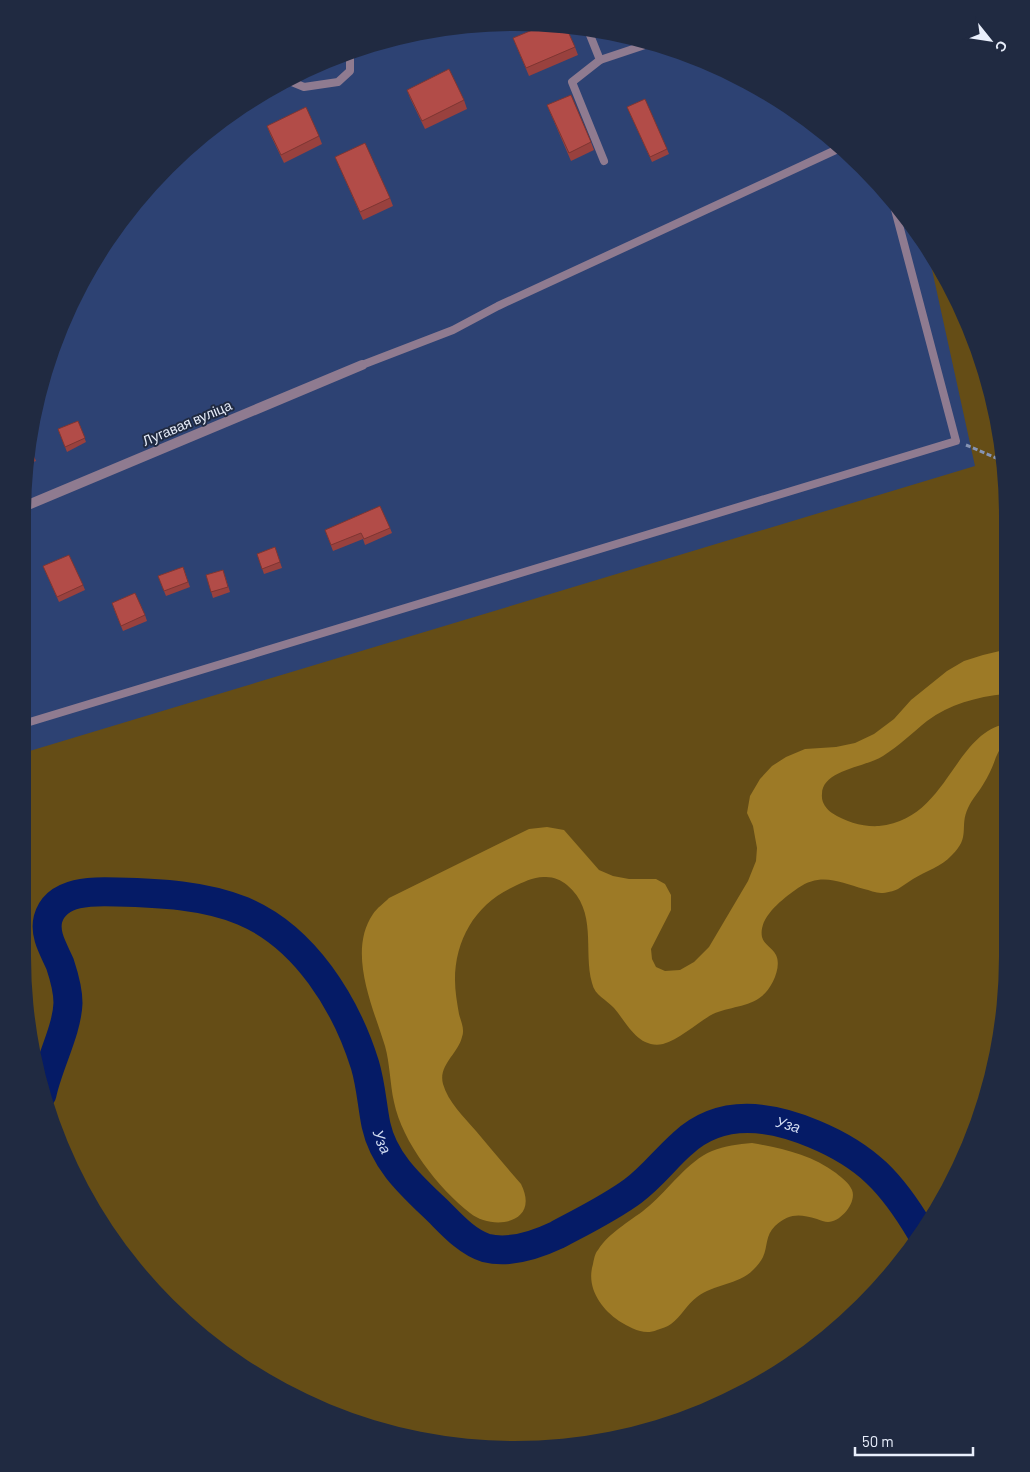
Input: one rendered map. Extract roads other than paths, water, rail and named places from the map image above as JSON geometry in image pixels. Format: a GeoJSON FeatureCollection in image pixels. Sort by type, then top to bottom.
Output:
{"type":"FeatureCollection","features":[{"type":"Feature","properties":{"kind":"street","name":"Лугавая вуліца"},"geometry":{"type":"LineString","coordinates":[[31,503],[362,365]]}},
{"type":"Feature","properties":{"kind":"lane"},"geometry":{"type":"LineString","coordinates":[[591,38],[600,60]]}},
{"type":"Feature","properties":{"kind":"lane"},"geometry":{"type":"LineString","coordinates":[[604,161],[572,82],[600,60],[636,47]]}},
{"type":"Feature","properties":{"kind":"lane"},"geometry":{"type":"LineString","coordinates":[[297,83],[304,86],[338,82],[350,71],[350,61]]}},
{"type":"Feature","properties":{"kind":"lane"},"geometry":{"type":"LineString","coordinates":[[362,365],[453,330],[498,306],[834,151]]}},
{"type":"Feature","properties":{"kind":"lane"},"geometry":{"type":"LineString","coordinates":[[31,721],[956,441],[898,219]]}},
{"type":"Feature","properties":{"kind":"waterway","name":"Уза"},"geometry":{"type":"LineString","coordinates":[[47,1076],[61,1036],[68,1003],[63,973],[47,931],[48,919],[52,909],[67,897],[87,892],[149,893],[197,898],[243,911],[265,923],[286,937],[320,975],[347,1019],[357,1042],[367,1072],[376,1125],[385,1151],[418,1192],[472,1242],[486,1248],[504,1250],[523,1248],[557,1235],[606,1209],[633,1191],[697,1132],[729,1120],[745,1118],[780,1122],[797,1127],[849,1152],[864,1162],[888,1185],[900,1199],[917,1226]]}}]}
